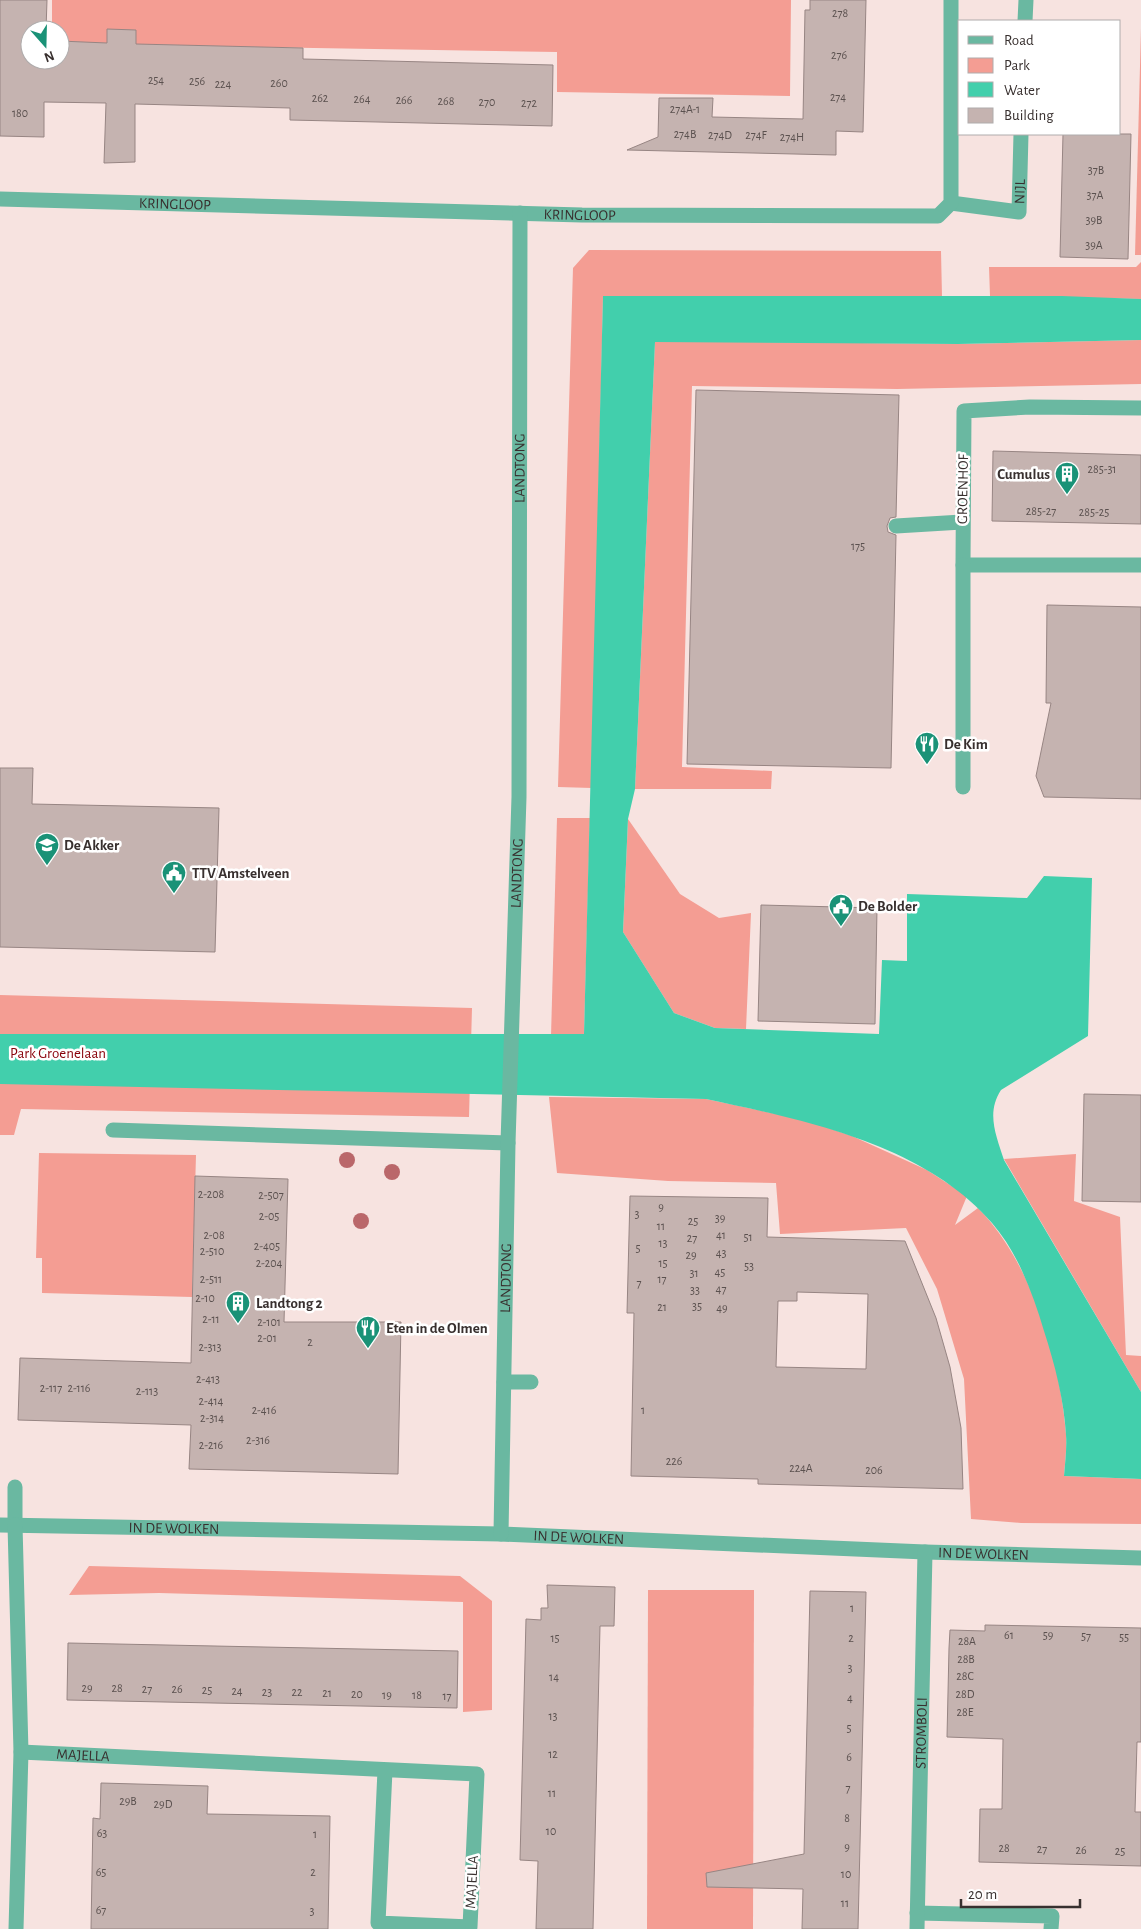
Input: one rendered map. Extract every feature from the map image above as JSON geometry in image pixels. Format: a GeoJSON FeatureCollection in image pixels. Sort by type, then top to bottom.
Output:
{"type":"FeatureCollection","features":[{"type":"Feature","properties":{"kind":"street"},"geometry":{"type":"LineString","coordinates":[[951,0],[951,203]]}},
{"type":"Feature","properties":{"kind":"street"},"geometry":{"type":"LineString","coordinates":[[1025,20],[1026,0]]}},
{"type":"Feature","properties":{"kind":"street","name":"NIJL"},"geometry":{"type":"LineString","coordinates":[[951,203],[1019,212],[1021,135]]}},
{"type":"Feature","properties":{"kind":"street","name":"KRINGLOOP"},"geometry":{"type":"LineString","coordinates":[[0,199],[582,215],[938,216],[951,203]]}},
{"type":"Feature","properties":{"kind":"street","name":"LANDTONG"},"geometry":{"type":"LineString","coordinates":[[501,1534],[509,1102],[514,1012],[519,797],[520,213]]}},
{"type":"Feature","properties":{"kind":"street","name":"GROENHOF"},"geometry":{"type":"LineString","coordinates":[[964,787],[962,522],[964,411],[1030,407],[1141,408]]}},
{"type":"Feature","properties":{"kind":"street"},"geometry":{"type":"LineString","coordinates":[[896,526],[962,522]]}},
{"type":"Feature","properties":{"kind":"street"},"geometry":{"type":"LineString","coordinates":[[963,565],[1141,565]]}},
{"type":"Feature","properties":{"kind":"street"},"geometry":{"type":"LineString","coordinates":[[113,1130],[508,1143]]}},
{"type":"Feature","properties":{"kind":"street"},"geometry":{"type":"LineString","coordinates":[[504,1382],[531,1382]]}},
{"type":"Feature","properties":{"kind":"street"},"geometry":{"type":"LineString","coordinates":[[15,1487],[7,1525],[22,1752],[16,1929]]}},
{"type":"Feature","properties":{"kind":"street","name":"IN DE WOLKEN"},"geometry":{"type":"LineString","coordinates":[[7,1525],[501,1534],[924,1552],[1141,1558]]}},
{"type":"Feature","properties":{"kind":"street","name":"STROMBOLI"},"geometry":{"type":"LineString","coordinates":[[917,1929],[924,1552]]}},
{"type":"Feature","properties":{"kind":"street","name":"MAJELLA"},"geometry":{"type":"LineString","coordinates":[[22,1752],[478,1774],[470,1927],[378,1923],[385,1770]]}},
{"type":"Feature","properties":{"kind":"street"},"geometry":{"type":"LineString","coordinates":[[917,1913],[1052,1916],[1051,1929]]}},
{"type":"Feature","properties":{"kind":"green space"},"geometry":{"type":"Polygon","coordinates":[[[52,0],[791,0],[790,96],[557,92],[557,52],[70,44],[70,20],[52,20],[52,0]]]}},
{"type":"Feature","properties":{"kind":"green space"},"geometry":{"type":"Polygon","coordinates":[[[1141,28],[1141,255],[1135,255],[1141,28]]]}},
{"type":"Feature","properties":{"kind":"green space"},"geometry":{"type":"Polygon","coordinates":[[[589,250],[941,251],[942,296],[603,296],[592,788],[558,787],[573,268],[589,250]]]}},
{"type":"Feature","properties":{"kind":"green space"},"geometry":{"type":"Polygon","coordinates":[[[1141,262],[1141,299],[990,296],[989,267],[1136,267],[1141,262]]]}},
{"type":"Feature","properties":{"kind":"green space"},"geometry":{"type":"Polygon","coordinates":[[[1141,340],[1141,384],[897,389],[692,386],[682,767],[772,771],[771,789],[635,789],[655,341],[958,344],[1141,340]]]}},
{"type":"Feature","properties":{"kind":"green space"},"geometry":{"type":"Polygon","coordinates":[[[557,818],[590,818],[584,1034],[551,1036],[557,818]]]}},
{"type":"Feature","properties":{"kind":"green space"},"geometry":{"type":"Polygon","coordinates":[[[628,819],[680,894],[719,918],[751,913],[746,1029],[715,1028],[674,1013],[623,932],[628,819]]]}},
{"type":"Feature","properties":{"kind":"green space","name":"Park Groenelaan"},"geometry":{"type":"Polygon","coordinates":[[[0,995],[472,1008],[469,1117],[21,1109],[14,1135],[0,1135],[0,995]]]}},
{"type":"Feature","properties":{"kind":"green space"},"geometry":{"type":"Polygon","coordinates":[[[549,1097],[706,1099],[805,1120],[852,1136],[927,1170],[967,1196],[955,1225],[978,1208],[997,1230],[1014,1256],[1040,1313],[1050,1344],[1063,1405],[1066,1439],[1064,1476],[1141,1479],[1141,1524],[1021,1523],[971,1519],[964,1379],[937,1289],[906,1228],[780,1234],[776,1183],[668,1181],[557,1173],[549,1097]]]}},
{"type":"Feature","properties":{"kind":"green space"},"geometry":{"type":"Polygon","coordinates":[[[39,1153],[196,1155],[192,1297],[42,1293],[42,1258],[36,1258],[39,1153]]]}},
{"type":"Feature","properties":{"kind":"green space"},"geometry":{"type":"Polygon","coordinates":[[[1076,1154],[1074,1201],[1120,1217],[1126,1355],[1141,1356],[1141,1392],[1004,1159],[1076,1154]]]}},
{"type":"Feature","properties":{"kind":"green space"},"geometry":{"type":"Polygon","coordinates":[[[89,1566],[460,1576],[492,1601],[492,1710],[463,1712],[463,1602],[159,1593],[69,1595],[89,1566]]]}},
{"type":"Feature","properties":{"kind":"green space"},"geometry":{"type":"Polygon","coordinates":[[[648,1590],[754,1590],[753,1929],[647,1929],[648,1590]]]}},
{"type":"Feature","properties":{"kind":"water"},"geometry":{"type":"Polygon","coordinates":[[[603,296],[1062,296],[1141,299],[1141,340],[958,344],[655,342],[635,789],[628,819],[623,932],[674,1013],[715,1028],[879,1034],[882,960],[907,961],[907,894],[1027,898],[1044,876],[1092,878],[1088,1036],[1001,1090],[996,1099],[993,1116],[1004,1160],[1141,1392],[1141,1479],[1064,1476],[1066,1435],[1058,1383],[1035,1303],[1024,1274],[1010,1247],[992,1223],[964,1196],[932,1173],[860,1139],[782,1116],[706,1099],[0,1084],[0,1034],[584,1034],[603,296]]]}},
{"type":"Feature","properties":{"kind":"building"},"geometry":{"type":"Polygon","coordinates":[[[0,0],[47,0],[46,20],[20,20],[20,70],[70,70],[70,41],[107,43],[107,29],[136,30],[136,44],[303,48],[303,59],[553,65],[552,126],[290,120],[290,108],[135,104],[135,162],[104,163],[106,103],[44,102],[44,137],[0,136],[0,0]]]}},
{"type":"Feature","properties":{"kind":"building"},"geometry":{"type":"Polygon","coordinates":[[[810,0],[866,0],[863,132],[836,131],[836,155],[627,150],[658,137],[659,98],[713,98],[712,117],[803,119],[805,10],[810,10],[810,0]]]}},
{"type":"Feature","properties":{"kind":"building"},"geometry":{"type":"Polygon","coordinates":[[[1131,134],[1128,259],[1060,257],[1063,135],[1131,134]]]}},
{"type":"Feature","properties":{"kind":"building"},"geometry":{"type":"Polygon","coordinates":[[[696,390],[899,395],[896,517],[890,518],[887,526],[888,532],[896,535],[891,768],[687,764],[696,390]]]}},
{"type":"Feature","properties":{"kind":"building","name":"Cumulus"},"geometry":{"type":"Polygon","coordinates":[[[993,451],[1141,455],[1141,524],[992,521],[993,451]]]}},
{"type":"Feature","properties":{"kind":"building"},"geometry":{"type":"Polygon","coordinates":[[[1047,605],[1141,607],[1141,799],[1044,797],[1036,776],[1051,703],[1046,703],[1047,605]]]}},
{"type":"Feature","properties":{"kind":"building"},"geometry":{"type":"Polygon","coordinates":[[[0,768],[33,768],[32,804],[219,808],[215,952],[0,947],[0,768]]]}},
{"type":"Feature","properties":{"kind":"building"},"geometry":{"type":"Polygon","coordinates":[[[761,905],[877,908],[875,1024],[758,1021],[761,905]]]}},
{"type":"Feature","properties":{"kind":"building"},"geometry":{"type":"Polygon","coordinates":[[[1084,1094],[1141,1095],[1141,1202],[1082,1201],[1084,1094]]]}},
{"type":"Feature","properties":{"kind":"building","name":"Landtong 2"},"geometry":{"type":"Polygon","coordinates":[[[195,1176],[288,1179],[284,1322],[401,1322],[398,1474],[189,1469],[191,1425],[18,1420],[20,1358],[191,1363],[195,1176]]]}},
{"type":"Feature","properties":{"kind":"building"},"geometry":{"type":"Polygon","coordinates":[[[630,1196],[768,1198],[767,1237],[905,1241],[936,1318],[950,1367],[961,1428],[963,1489],[758,1484],[758,1479],[631,1476],[634,1313],[627,1313],[630,1196]],[[797,1292],[797,1301],[778,1301],[776,1367],[866,1369],[868,1294],[797,1292]]]}},
{"type":"Feature","properties":{"kind":"building"},"geometry":{"type":"Polygon","coordinates":[[[547,1585],[615,1587],[614,1626],[600,1626],[593,1929],[536,1929],[538,1861],[520,1860],[526,1619],[541,1620],[541,1608],[548,1608],[547,1585]]]}},
{"type":"Feature","properties":{"kind":"building"},"geometry":{"type":"Polygon","coordinates":[[[810,1591],[866,1592],[858,1929],[802,1929],[803,1889],[707,1887],[706,1873],[804,1854],[810,1591]]]}},
{"type":"Feature","properties":{"kind":"building"},"geometry":{"type":"Polygon","coordinates":[[[985,1625],[1141,1628],[1141,1742],[1137,1742],[1135,1812],[1141,1812],[1141,1866],[979,1862],[980,1809],[1002,1809],[1003,1739],[947,1737],[949,1648],[950,1630],[985,1631],[985,1625]]]}},
{"type":"Feature","properties":{"kind":"building"},"geometry":{"type":"Polygon","coordinates":[[[68,1643],[458,1651],[457,1708],[67,1700],[68,1643]]]}},
{"type":"Feature","properties":{"kind":"building"},"geometry":{"type":"Polygon","coordinates":[[[101,1783],[208,1786],[207,1814],[330,1816],[328,1929],[91,1929],[93,1818],[100,1819],[101,1783]]]}},
{"type":"Feature","properties":{"kind":"place","name":"Cumulus"},"geometry":{"type":"Point","coordinates":[1067,495]}},
{"type":"Feature","properties":{"kind":"place","name":"De Kim"},"geometry":{"type":"Point","coordinates":[927,765]}},
{"type":"Feature","properties":{"kind":"place","name":"De Akker"},"geometry":{"type":"Point","coordinates":[47,866]}},
{"type":"Feature","properties":{"kind":"place","name":"TTV Amstelveen"},"geometry":{"type":"Point","coordinates":[174,894]}},
{"type":"Feature","properties":{"kind":"place","name":"De Bolder"},"geometry":{"type":"Point","coordinates":[841,927]}},
{"type":"Feature","properties":{"kind":"place","name":"Landtong 2"},"geometry":{"type":"Point","coordinates":[238,1324]}},
{"type":"Feature","properties":{"kind":"place","name":"Eten in de Olmen"},"geometry":{"type":"Point","coordinates":[368,1349]}}]}
